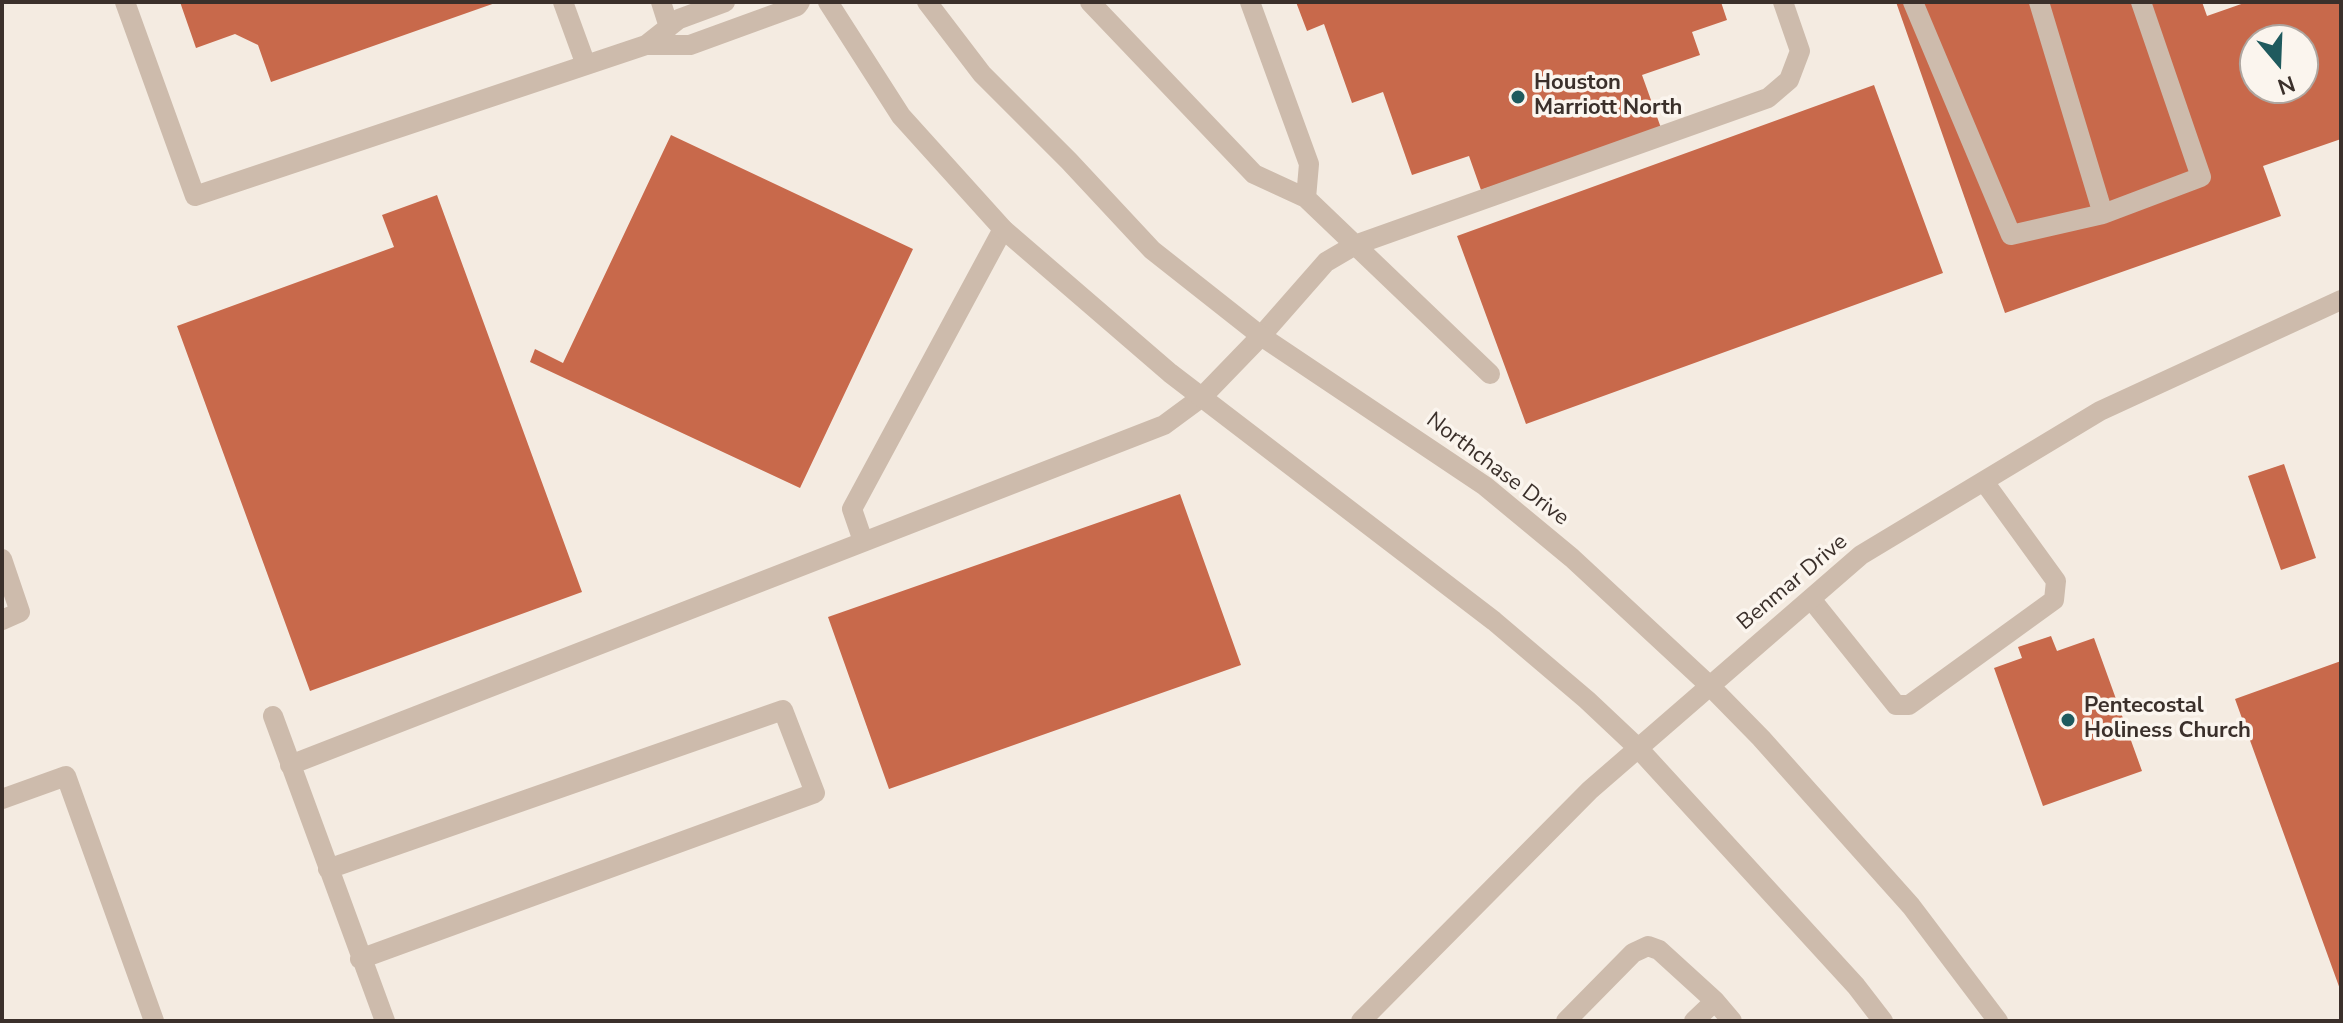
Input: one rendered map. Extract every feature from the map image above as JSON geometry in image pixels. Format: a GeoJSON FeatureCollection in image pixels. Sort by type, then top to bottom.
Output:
{"type":"FeatureCollection","features":[{"type":"Feature","properties":{"kind":"street"},"geometry":{"type":"LineString","coordinates":[[125,2],[195,196],[646,45],[690,45],[797,6],[800,2]]}},
{"type":"Feature","properties":{"kind":"street"},"geometry":{"type":"LineString","coordinates":[[563,2],[586,65]]}},
{"type":"Feature","properties":{"kind":"street"},"geometry":{"type":"LineString","coordinates":[[661,2],[669,27]]}},
{"type":"Feature","properties":{"kind":"street"},"geometry":{"type":"LineString","coordinates":[[646,45],[679,19],[725,2]]}},
{"type":"Feature","properties":{"kind":"street"},"geometry":{"type":"LineString","coordinates":[[828,2],[901,116],[1003,229],[1170,373],[1494,621],[1638,748],[1856,986],[1883,1021]]}},
{"type":"Feature","properties":{"kind":"street","name":"Northchase Drive"},"geometry":{"type":"LineString","coordinates":[[927,2],[982,74],[1152,250],[1261,336],[1485,486],[1572,558],[1710,686],[1761,738],[1911,906],[1998,1021]]}},
{"type":"Feature","properties":{"kind":"street"},"geometry":{"type":"LineString","coordinates":[[1090,2],[1254,174],[1306,198],[1490,374]]}},
{"type":"Feature","properties":{"kind":"street"},"geometry":{"type":"LineString","coordinates":[[1250,2],[1309,164],[1306,198]]}},
{"type":"Feature","properties":{"kind":"street"},"geometry":{"type":"LineString","coordinates":[[290,765],[1164,425],[1202,397],[1326,262],[1355,245],[1768,98],[1789,80],[1800,51],[1783,2]]}},
{"type":"Feature","properties":{"kind":"street"},"geometry":{"type":"LineString","coordinates":[[1913,2],[2011,235],[2103,214],[2201,177],[2141,2]]}},
{"type":"Feature","properties":{"kind":"street"},"geometry":{"type":"LineString","coordinates":[[2039,2],[2103,214]]}},
{"type":"Feature","properties":{"kind":"street"},"geometry":{"type":"LineString","coordinates":[[863,541],[852,509],[1003,229]]}},
{"type":"Feature","properties":{"kind":"street","name":"Benmar Drive"},"geometry":{"type":"LineString","coordinates":[[1361,1021],[1590,790],[1861,555],[2100,411],[2341,300]]}},
{"type":"Feature","properties":{"kind":"street"},"geometry":{"type":"LineString","coordinates":[[1811,599],[1896,705],[1909,705],[2054,600],[2056,581],[1985,483]]}},
{"type":"Feature","properties":{"kind":"street"},"geometry":{"type":"LineString","coordinates":[[2,559],[20,612],[2,620]]}},
{"type":"Feature","properties":{"kind":"street"},"geometry":{"type":"LineString","coordinates":[[328,869],[783,710],[815,793],[360,959]]}},
{"type":"Feature","properties":{"kind":"street"},"geometry":{"type":"LineString","coordinates":[[273,716],[385,1021]]}},
{"type":"Feature","properties":{"kind":"street"},"geometry":{"type":"LineString","coordinates":[[2,799],[66,776],[154,1021]]}},
{"type":"Feature","properties":{"kind":"street"},"geometry":{"type":"LineString","coordinates":[[1566,1021],[1633,953],[1648,946],[1659,950],[1715,1001],[1732,1021]]}},
{"type":"Feature","properties":{"kind":"street"},"geometry":{"type":"LineString","coordinates":[[1694,1021],[1715,1001]]}},
{"type":"Feature","properties":{"kind":"building"},"geometry":{"type":"Polygon","coordinates":[[[180,2],[498,2],[271,82],[258,45],[235,34],[196,48],[180,2]]]}},
{"type":"Feature","properties":{"kind":"building","name":"Houston Marriott North"},"geometry":{"type":"Polygon","coordinates":[[[1296,2],[1721,2],[1727,20],[1692,32],[1700,55],[1642,75],[1661,128],[1481,190],[1469,156],[1412,175],[1383,92],[1352,103],[1324,24],[1307,31],[1296,2]]]}},
{"type":"Feature","properties":{"kind":"building"},"geometry":{"type":"Polygon","coordinates":[[[1896,2],[2202,2],[2207,16],[2247,2],[2341,2],[2341,139],[2263,166],[2281,216],[2005,313],[1896,2]]]}},
{"type":"Feature","properties":{"kind":"building"},"geometry":{"type":"Polygon","coordinates":[[[1874,85],[1943,273],[1526,424],[1457,236],[1874,85]]]}},
{"type":"Feature","properties":{"kind":"building"},"geometry":{"type":"Polygon","coordinates":[[[671,135],[913,249],[800,488],[530,362],[535,349],[563,363],[671,135]]]}},
{"type":"Feature","properties":{"kind":"building"},"geometry":{"type":"Polygon","coordinates":[[[437,195],[582,592],[310,691],[177,326],[394,247],[382,215],[437,195]]]}},
{"type":"Feature","properties":{"kind":"building"},"geometry":{"type":"Polygon","coordinates":[[[2284,464],[2316,558],[2281,570],[2248,476],[2284,464]]]}},
{"type":"Feature","properties":{"kind":"building"},"geometry":{"type":"Polygon","coordinates":[[[1180,494],[1241,665],[889,789],[828,617],[1180,494]]]}},
{"type":"Feature","properties":{"kind":"building","name":"Pentecostal Holiness Church"},"geometry":{"type":"Polygon","coordinates":[[[2051,636],[2057,651],[2094,638],[2142,771],[2043,806],[1994,668],[2022,658],[2018,647],[2051,636]]]}},
{"type":"Feature","properties":{"kind":"building"},"geometry":{"type":"Polygon","coordinates":[[[2341,661],[2341,992],[2235,699],[2341,661]]]}},
{"type":"Feature","properties":{"kind":"place","name":"Houston Marriott North"},"geometry":{"type":"Point","coordinates":[1518,97]}},
{"type":"Feature","properties":{"kind":"place","name":"Pentecostal Holiness Church"},"geometry":{"type":"Point","coordinates":[2068,720]}}]}
